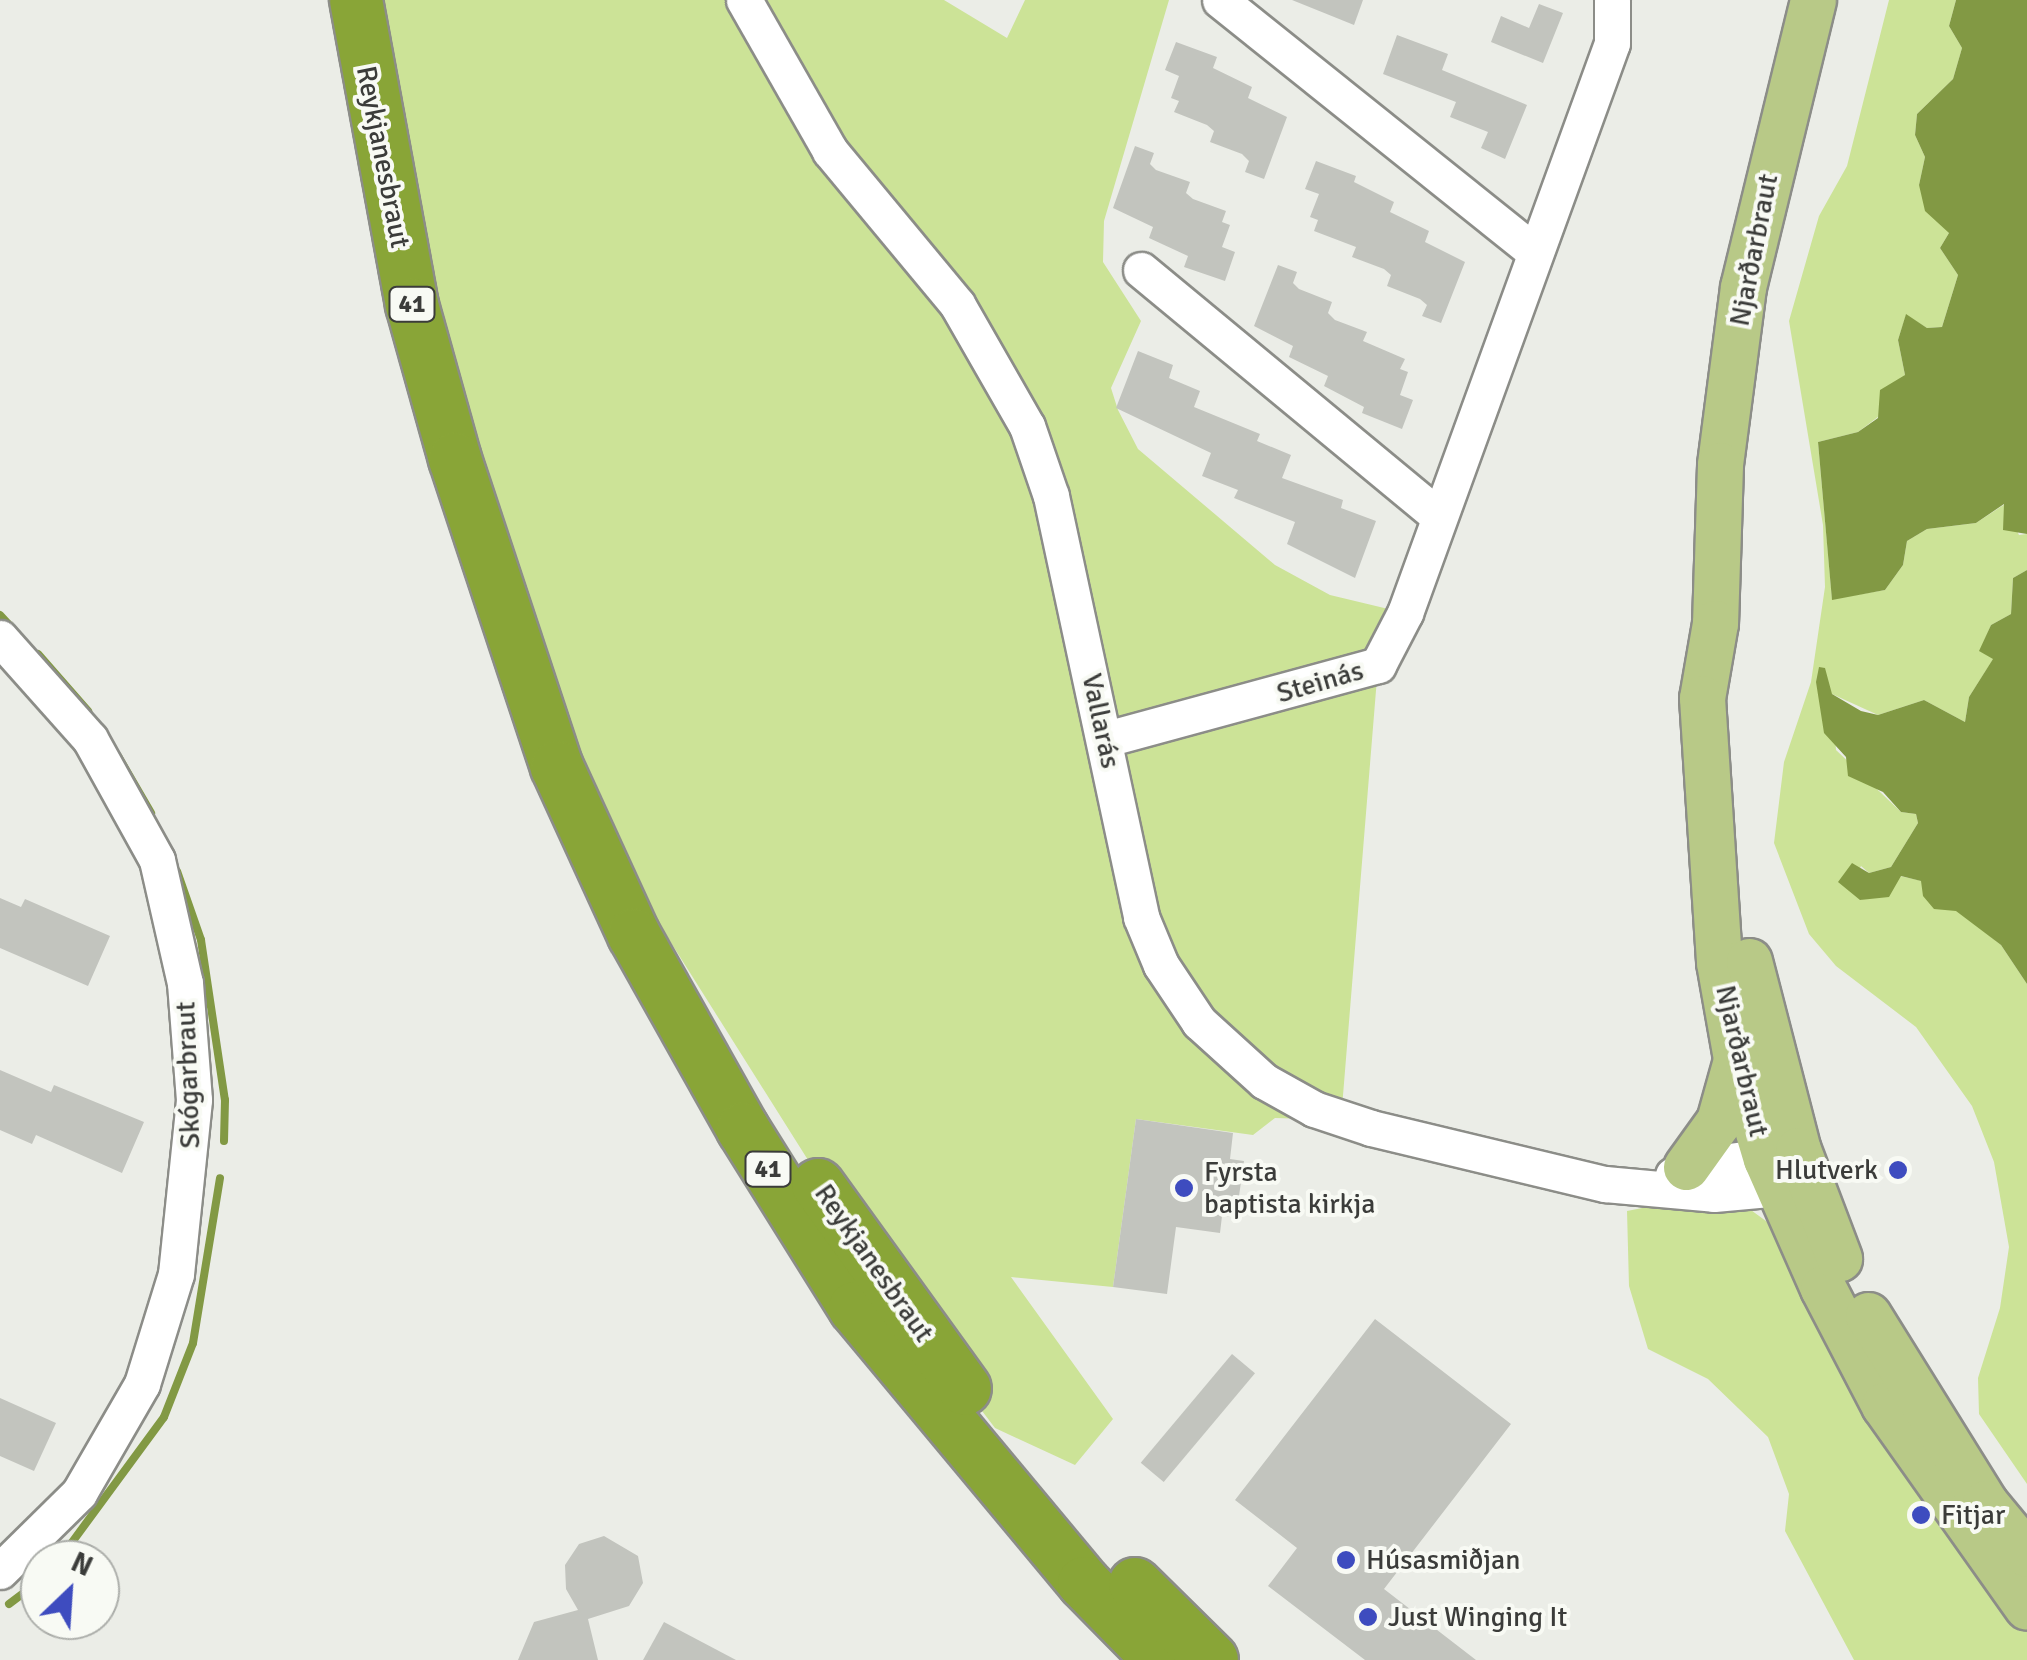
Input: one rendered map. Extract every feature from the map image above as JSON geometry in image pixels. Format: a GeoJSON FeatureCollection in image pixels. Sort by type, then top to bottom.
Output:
{"type":"FeatureCollection","features":[{"type":"Feature","properties":{"kind":"highway","name":"Reykjanesbraut"},"geometry":{"type":"LineString","coordinates":[[356,0],[412,305],[499,601],[556,767],[634,934],[743,1129],[855,1308],[1046,1539],[1160,1660]]}},
{"type":"Feature","properties":{"kind":"highway","name":"Reykjanesbraut"},"geometry":{"type":"LineString","coordinates":[[499,601],[656,923],[812,1175],[995,1428],[1109,1559],[1212,1660]]}},
{"type":"Feature","properties":{"kind":"main road","name":"Njarðarbraut"},"geometry":{"type":"LineString","coordinates":[[1812,0],[1743,287],[1720,465],[1714,623],[1702,698],[1704,782],[1719,962],[1736,1058],[1788,1171],[1884,1406],[2027,1606]]}},
{"type":"Feature","properties":{"kind":"main road","name":"Njarðarbraut"},"geometry":{"type":"LineString","coordinates":[[1714,623],[1738,897],[1788,1171],[1878,1335],[1985,1503],[2027,1554]]}},
{"type":"Feature","properties":{"kind":"main road"},"geometry":{"type":"LineString","coordinates":[[1671,1176],[1719,1121],[1736,1058]]}},
{"type":"Feature","properties":{"kind":"street","name":"Vallarás"},"geometry":{"type":"LineString","coordinates":[[744,0],[830,151],[957,304],[1027,426],[1051,496],[1148,937],[1184,1002],[1239,1062],[1288,1096],[1341,1120],[1605,1184],[1671,1176],[1788,1171]]}},
{"type":"Feature","properties":{"kind":"street"},"geometry":{"type":"LineString","coordinates":[[1220,0],[1535,252]]}},
{"type":"Feature","properties":{"kind":"street","name":"Steinás"},"geometry":{"type":"LineString","coordinates":[[1106,739],[1378,665],[1404,613],[1612,43],[1612,0]]}},
{"type":"Feature","properties":{"kind":"street"},"geometry":{"type":"LineString","coordinates":[[1141,270],[1438,516]]}},
{"type":"Feature","properties":{"kind":"street","name":"Skógarbraut"},"geometry":{"type":"LineString","coordinates":[[0,638],[90,739],[157,860],[185,983],[194,1100],[176,1274],[142,1384],[79,1493],[0,1571]]}},
{"type":"Feature","properties":{"kind":"shaded area"},"geometry":{"type":"Polygon","coordinates":[[[356,0],[944,0],[1007,38],[1025,0],[1169,0],[1104,221],[1103,262],[1141,321],[1111,388],[1118,410],[1138,449],[1275,565],[1330,595],[1405,613],[1378,666],[1341,1120],[1275,1118],[1253,1135],[1136,1119],[1113,1287],[1011,1277],[1113,1419],[1075,1465],[995,1428],[888,1287],[658,922],[499,601],[356,0]]]}},
{"type":"Feature","properties":{"kind":"shaded area"},"geometry":{"type":"Polygon","coordinates":[[[1889,0],[1956,0],[1949,26],[1962,48],[1953,79],[1917,114],[1915,135],[1925,157],[1919,185],[1949,233],[1940,248],[1958,275],[1942,327],[1927,328],[1906,315],[1898,340],[1905,375],[1878,417],[1858,432],[1818,442],[1832,599],[1885,590],[1903,565],[1907,541],[1927,529],[1976,523],[2005,504],[2019,535],[2027,534],[2027,570],[2013,578],[2011,614],[1991,625],[1980,651],[1994,658],[1969,697],[1965,722],[1924,700],[1878,715],[1832,694],[1836,750],[1901,812],[1916,814],[1918,823],[1891,867],[1869,873],[1861,866],[1851,888],[1861,900],[1900,876],[1922,881],[2001,945],[2027,984],[2027,1484],[1979,1414],[1978,1378],[2000,1308],[2009,1247],[1994,1162],[1972,1106],[1916,1027],[1836,966],[1809,934],[1774,843],[1784,762],[1811,682],[1825,587],[1823,525],[1789,321],[1819,216],[1847,166],[1889,0]]]}},
{"type":"Feature","properties":{"kind":"shaded area"},"geometry":{"type":"Polygon","coordinates":[[[1956,0],[2027,0],[2027,534],[2003,530],[2004,504],[1976,523],[1927,529],[1907,541],[1903,565],[1885,590],[1832,600],[1818,442],[1858,432],[1878,418],[1880,390],[1905,375],[1898,340],[1906,314],[1927,328],[1942,327],[1958,275],[1940,248],[1949,233],[1925,211],[1919,185],[1925,157],[1915,135],[1917,114],[1953,79],[1962,48],[1949,26],[1956,0]]]}},
{"type":"Feature","properties":{"kind":"shaded area"},"geometry":{"type":"Polygon","coordinates":[[[2027,570],[2027,984],[2001,945],[1956,911],[1934,909],[1923,896],[1921,881],[1901,876],[1889,897],[1860,900],[1838,882],[1852,863],[1869,873],[1891,867],[1918,823],[1916,814],[1901,812],[1883,792],[1848,776],[1846,757],[1824,733],[1816,682],[1819,667],[1825,668],[1832,694],[1861,711],[1878,715],[1924,700],[1965,722],[1969,697],[1993,659],[1979,651],[1991,625],[2011,614],[2013,578],[2027,570]]]}},
{"type":"Feature","properties":{"kind":"shaded area"},"geometry":{"type":"Polygon","coordinates":[[[1678,1201],[1744,1205],[1785,1235],[2027,1617],[2027,1660],[1854,1660],[1785,1531],[1789,1494],[1768,1437],[1708,1379],[1648,1349],[1629,1286],[1627,1211],[1678,1201]]]}},
{"type":"Feature","properties":{"kind":"building"},"geometry":{"type":"Polygon","coordinates":[[[1292,0],[1363,0],[1354,25],[1292,0]]]}},
{"type":"Feature","properties":{"kind":"building"},"geometry":{"type":"Polygon","coordinates":[[[1539,4],[1563,13],[1543,63],[1491,42],[1501,16],[1529,28],[1539,4]]]}},
{"type":"Feature","properties":{"kind":"building"},"geometry":{"type":"Polygon","coordinates":[[[1397,35],[1448,54],[1442,70],[1527,105],[1505,159],[1481,148],[1488,132],[1450,117],[1456,102],[1383,74],[1397,35]]]}},
{"type":"Feature","properties":{"kind":"building"},"geometry":{"type":"Polygon","coordinates":[[[1176,42],[1217,57],[1213,68],[1252,87],[1248,98],[1287,117],[1264,179],[1245,172],[1249,161],[1242,154],[1210,142],[1214,131],[1207,125],[1174,112],[1179,101],[1171,98],[1179,76],[1165,70],[1176,42]]]}},
{"type":"Feature","properties":{"kind":"building"},"geometry":{"type":"Polygon","coordinates":[[[1135,146],[1154,153],[1150,164],[1156,170],[1190,182],[1186,193],[1193,199],[1226,211],[1222,222],[1230,225],[1222,247],[1235,252],[1225,281],[1184,267],[1188,256],[1149,238],[1153,227],[1113,208],[1135,146]]]}},
{"type":"Feature","properties":{"kind":"building"},"geometry":{"type":"Polygon","coordinates":[[[1316,161],[1356,176],[1354,182],[1394,202],[1390,212],[1429,231],[1425,242],[1465,262],[1441,323],[1422,316],[1427,305],[1420,299],[1387,286],[1391,275],[1384,269],[1352,257],[1356,247],[1314,231],[1318,220],[1310,217],[1319,194],[1305,189],[1316,161]]]}},
{"type":"Feature","properties":{"kind":"building"},"geometry":{"type":"Polygon","coordinates":[[[1278,265],[1297,272],[1293,283],[1299,289],[1332,302],[1328,313],[1335,320],[1367,332],[1363,341],[1405,359],[1400,369],[1408,372],[1400,395],[1413,400],[1402,429],[1362,413],[1364,407],[1324,386],[1328,376],[1289,357],[1293,346],[1254,326],[1278,265]]]}},
{"type":"Feature","properties":{"kind":"building"},"geometry":{"type":"Polygon","coordinates":[[[1138,351],[1173,365],[1169,378],[1200,391],[1194,407],[1260,434],[1257,441],[1291,455],[1282,478],[1343,500],[1341,508],[1376,521],[1355,578],[1287,544],[1295,522],[1234,498],[1238,490],[1202,476],[1211,453],[1116,408],[1138,351]]]}},
{"type":"Feature","properties":{"kind":"building"},"geometry":{"type":"Polygon","coordinates":[[[0,898],[21,907],[25,899],[110,936],[88,986],[0,948],[0,898]]]}},
{"type":"Feature","properties":{"kind":"building"},"geometry":{"type":"Polygon","coordinates":[[[0,1070],[51,1092],[54,1085],[144,1122],[122,1173],[36,1135],[32,1144],[0,1130],[0,1070]]]}},
{"type":"Feature","properties":{"kind":"building","name":"Fyrsta baptista kirkja"},"geometry":{"type":"Polygon","coordinates":[[[1136,1119],[1233,1133],[1230,1159],[1244,1161],[1236,1217],[1222,1216],[1220,1233],[1176,1227],[1167,1294],[1113,1287],[1136,1119]]]}},
{"type":"Feature","properties":{"kind":"building"},"geometry":{"type":"Polygon","coordinates":[[[1375,1319],[1511,1424],[1384,1589],[1476,1660],[1365,1660],[1268,1586],[1297,1548],[1235,1500],[1375,1319]]]}},
{"type":"Feature","properties":{"kind":"building"},"geometry":{"type":"Polygon","coordinates":[[[1232,1354],[1255,1373],[1164,1482],[1141,1463],[1232,1354]]]}},
{"type":"Feature","properties":{"kind":"building"},"geometry":{"type":"Polygon","coordinates":[[[0,1398],[56,1423],[34,1471],[0,1456],[0,1398]]]}},
{"type":"Feature","properties":{"kind":"building"},"geometry":{"type":"Polygon","coordinates":[[[604,1536],[638,1556],[643,1583],[629,1606],[588,1619],[598,1660],[518,1660],[534,1622],[578,1610],[566,1589],[565,1565],[579,1544],[604,1536]]]}},
{"type":"Feature","properties":{"kind":"building"},"geometry":{"type":"Polygon","coordinates":[[[664,1622],[736,1660],[643,1660],[664,1622]]]}},
{"type":"Feature","properties":{"kind":"waterway"},"geometry":{"type":"LineString","coordinates":[[0,615],[14,630]]}},
{"type":"Feature","properties":{"kind":"waterway"},"geometry":{"type":"LineString","coordinates":[[38,654],[88,711]]}},
{"type":"Feature","properties":{"kind":"waterway"},"geometry":{"type":"LineString","coordinates":[[118,756],[151,813]]}},
{"type":"Feature","properties":{"kind":"waterway"},"geometry":{"type":"LineString","coordinates":[[177,871],[201,940],[225,1100],[224,1141]]}},
{"type":"Feature","properties":{"kind":"waterway"},"geometry":{"type":"LineString","coordinates":[[74,1540],[164,1417],[193,1343],[220,1178]]}},
{"type":"Feature","properties":{"kind":"waterway"},"geometry":{"type":"LineString","coordinates":[[9,1604],[20,1596]]}},
{"type":"Feature","properties":{"kind":"place","name":"Hlutverk"},"geometry":{"type":"Point","coordinates":[1898,1170]}},
{"type":"Feature","properties":{"kind":"place","name":"Fyrsta baptista kirkja"},"geometry":{"type":"Point","coordinates":[1184,1188]}},
{"type":"Feature","properties":{"kind":"place","name":"Fitjar"},"geometry":{"type":"Point","coordinates":[1921,1515]}},
{"type":"Feature","properties":{"kind":"place","name":"Húsasmiðjan"},"geometry":{"type":"Point","coordinates":[1346,1560]}},
{"type":"Feature","properties":{"kind":"place","name":"Just Winging It"},"geometry":{"type":"Point","coordinates":[1368,1617]}}]}
